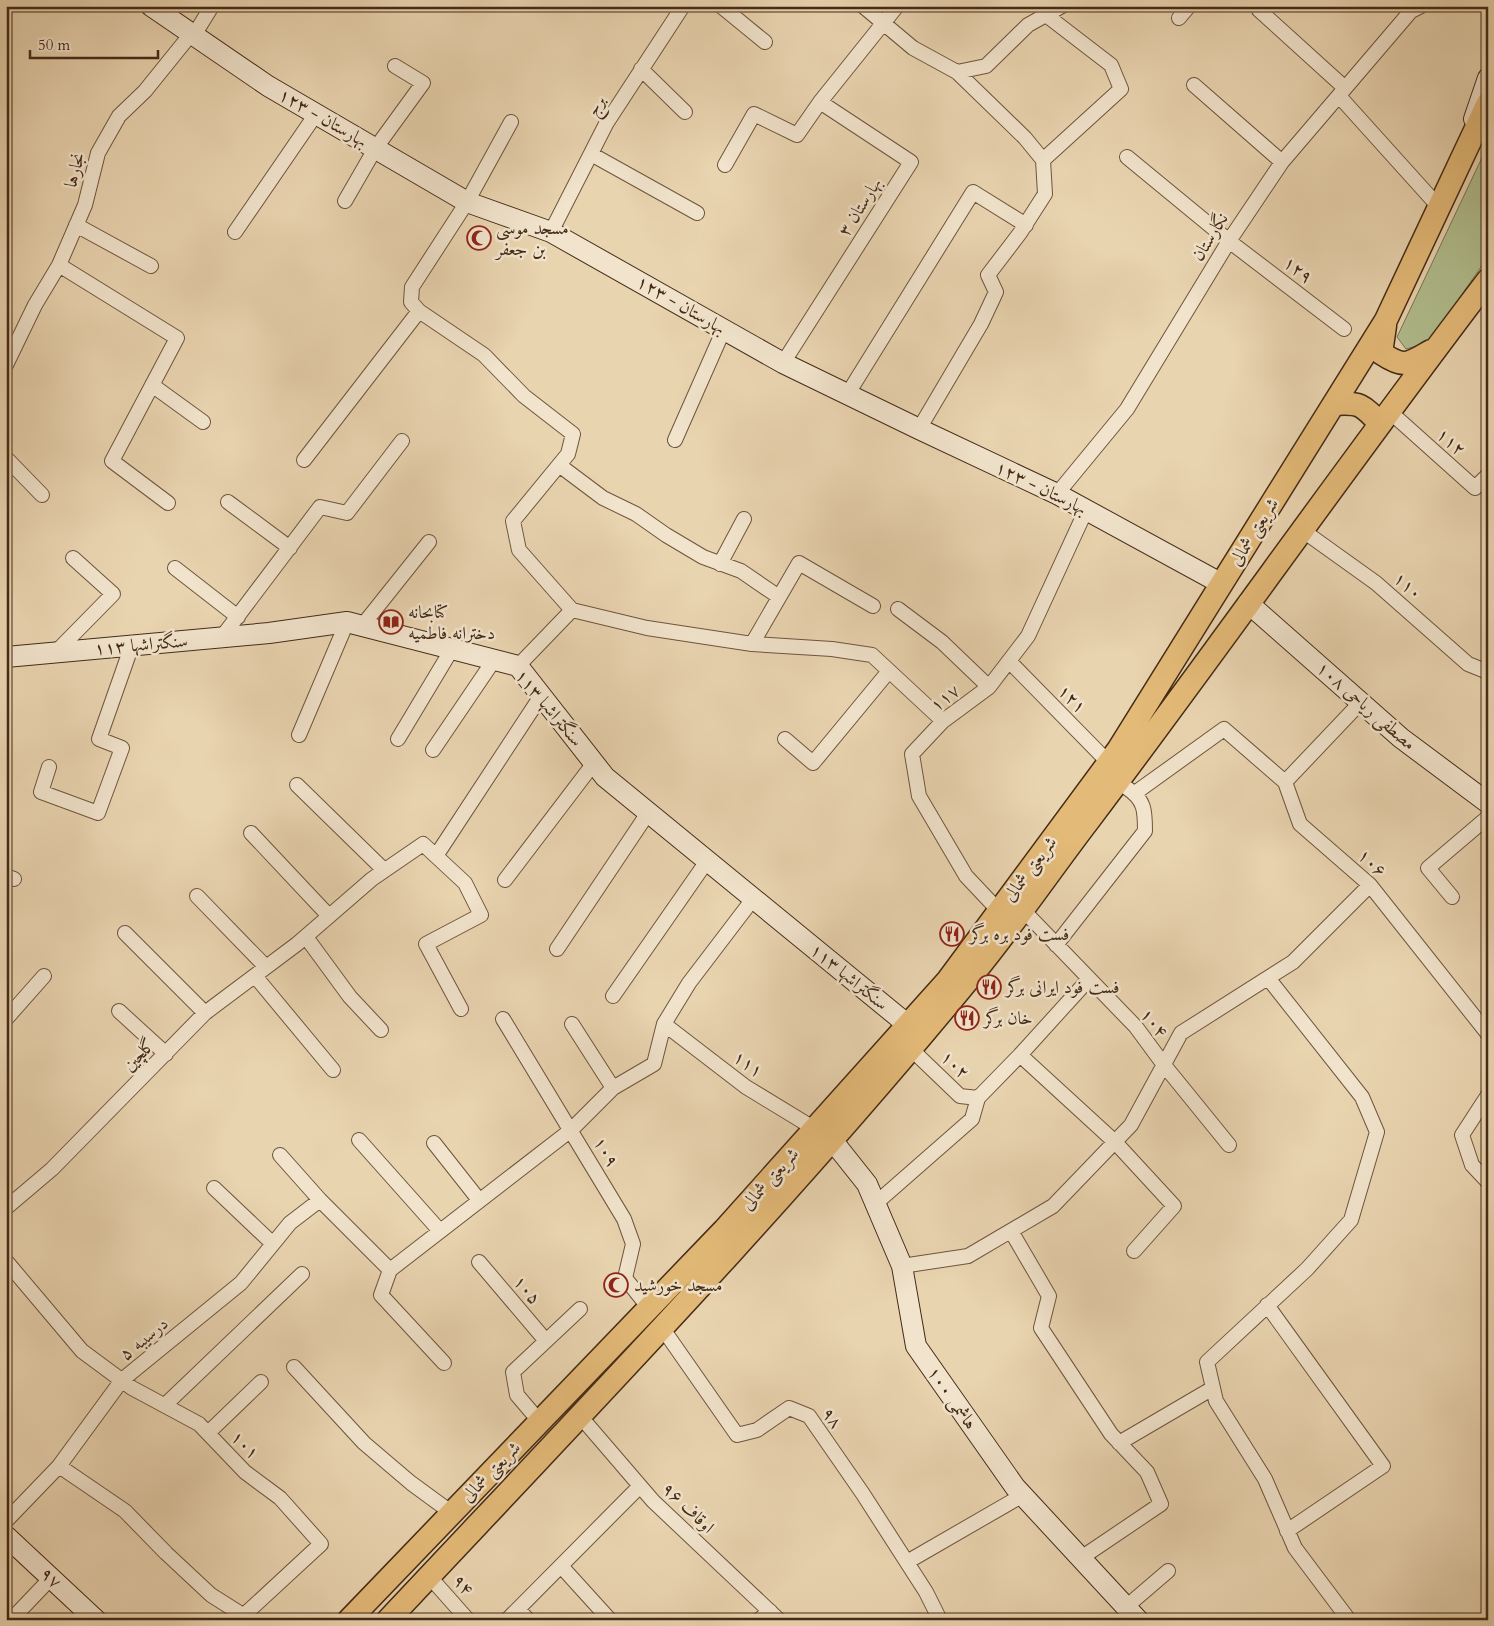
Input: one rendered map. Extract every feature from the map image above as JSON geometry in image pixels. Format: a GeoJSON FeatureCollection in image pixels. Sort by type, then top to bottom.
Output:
{"type":"FeatureCollection","features":[{"type":"Feature","properties":{"kind":"main road","name":"شریعتی شمالی"},"geometry":{"type":"LineString","coordinates":[[388,1620],[662,1328],[732,1237],[823,1134],[908,1025],[948,980],[999,911],[1121,779],[1222,584],[1386,320],[1488,103]]}},
{"type":"Feature","properties":{"kind":"main road","name":"شریعتی شمالی"},"geometry":{"type":"LineString","coordinates":[[823,1134],[910,1048],[976,971],[1121,779],[1384,418],[1488,280]]}},
{"type":"Feature","properties":{"kind":"main road"},"geometry":{"type":"LineString","coordinates":[[1386,320],[1381,353],[1393,361],[1408,364],[1435,350]]}},
{"type":"Feature","properties":{"kind":"main road"},"geometry":{"type":"LineString","coordinates":[[1334,404],[1350,402],[1384,418]]}},
{"type":"Feature","properties":{"kind":"main road","name":"شریعتی شمالی"},"geometry":{"type":"LineString","coordinates":[[349,1620],[650,1308],[732,1237]]}},
{"type":"Feature","properties":{"kind":"street","name":"بهارستان - ۱۲۳"},"geometry":{"type":"LineString","coordinates":[[152,6],[268,86],[467,202],[552,232],[783,363],[919,430],[1057,494],[1222,584]]}},
{"type":"Feature","properties":{"kind":"street","name":"نجارها"},"geometry":{"type":"LineString","coordinates":[[6,365],[35,304],[58,265],[85,205],[98,153],[119,116],[145,91],[191,34],[199,27],[212,6]]}},
{"type":"Feature","properties":{"kind":"street","name":"برج"},"geometry":{"type":"LineString","coordinates":[[552,232],[606,124],[683,6]]}},
{"type":"Feature","properties":{"kind":"street"},"geometry":{"type":"LineString","coordinates":[[721,6],[765,42]]}},
{"type":"Feature","properties":{"kind":"street"},"geometry":{"type":"LineString","coordinates":[[863,6],[913,48],[957,72],[1025,138],[1043,160],[1045,194],[1026,225],[988,275],[996,292],[981,324],[919,430]]}},
{"type":"Feature","properties":{"kind":"street"},"geometry":{"type":"LineString","coordinates":[[725,165],[754,114],[796,135],[820,102],[898,6]]}},
{"type":"Feature","properties":{"kind":"street"},"geometry":{"type":"LineString","coordinates":[[957,72],[986,66],[1028,25],[1062,6]]}},
{"type":"Feature","properties":{"kind":"street"},"geometry":{"type":"LineString","coordinates":[[1179,18],[1189,6]]}},
{"type":"Feature","properties":{"kind":"street","name":"نگارستان"},"geometry":{"type":"LineString","coordinates":[[1057,494],[1127,409],[1229,240],[1282,162],[1413,8]]}},
{"type":"Feature","properties":{"kind":"street"},"geometry":{"type":"LineString","coordinates":[[1259,10],[1342,92],[1439,206]]}},
{"type":"Feature","properties":{"kind":"street"},"geometry":{"type":"LineString","coordinates":[[1043,160],[1121,89],[1111,65],[1046,15]]}},
{"type":"Feature","properties":{"kind":"street"},"geometry":{"type":"LineString","coordinates":[[345,201],[375,149],[423,83],[395,66]]}},
{"type":"Feature","properties":{"kind":"street"},"geometry":{"type":"LineString","coordinates":[[642,69],[685,112]]}},
{"type":"Feature","properties":{"kind":"street"},"geometry":{"type":"LineString","coordinates":[[1454,175],[1488,78]]}},
{"type":"Feature","properties":{"kind":"street"},"geometry":{"type":"LineString","coordinates":[[1194,85],[1282,162]]}},
{"type":"Feature","properties":{"kind":"street","name":"بهارستان ۳"},"geometry":{"type":"LineString","coordinates":[[783,363],[911,162],[820,102]]}},
{"type":"Feature","properties":{"kind":"street"},"geometry":{"type":"LineString","coordinates":[[235,232],[316,114]]}},
{"type":"Feature","properties":{"kind":"street"},"geometry":{"type":"LineString","coordinates":[[511,122],[467,202],[412,287],[411,302],[419,312],[484,355],[524,396],[573,434],[568,454],[513,521],[519,550],[572,610],[647,628],[752,644],[872,655],[943,722]]}},
{"type":"Feature","properties":{"kind":"street"},"geometry":{"type":"LineString","coordinates":[[591,154],[697,213]]}},
{"type":"Feature","properties":{"kind":"street","name":"۱۲۹"},"geometry":{"type":"LineString","coordinates":[[1127,157],[1229,240],[1344,329]]}},
{"type":"Feature","properties":{"kind":"street"},"geometry":{"type":"LineString","coordinates":[[847,395],[972,192],[1026,225]]}},
{"type":"Feature","properties":{"kind":"street"},"geometry":{"type":"LineString","coordinates":[[76,225],[151,266]]}},
{"type":"Feature","properties":{"kind":"street"},"geometry":{"type":"LineString","coordinates":[[58,265],[177,338],[112,462],[168,503]]}},
{"type":"Feature","properties":{"kind":"street"},"geometry":{"type":"LineString","coordinates":[[304,460],[419,312]]}},
{"type":"Feature","properties":{"kind":"street"},"geometry":{"type":"LineString","coordinates":[[675,440],[724,329]]}},
{"type":"Feature","properties":{"kind":"street"},"geometry":{"type":"LineString","coordinates":[[152,385],[203,422]]}},
{"type":"Feature","properties":{"kind":"street","name":"۱۱۲"},"geometry":{"type":"LineString","coordinates":[[1384,418],[1475,488],[1488,475]]}},
{"type":"Feature","properties":{"kind":"street"},"geometry":{"type":"LineString","coordinates":[[222,637],[320,507],[347,513],[402,441]]}},
{"type":"Feature","properties":{"kind":"street"},"geometry":{"type":"LineString","coordinates":[[6,458],[42,495]]}},
{"type":"Feature","properties":{"kind":"street"},"geometry":{"type":"LineString","coordinates":[[558,465],[604,498],[636,514],[703,557],[740,572],[779,597]]}},
{"type":"Feature","properties":{"kind":"street"},"geometry":{"type":"LineString","coordinates":[[228,502],[290,548]]}},
{"type":"Feature","properties":{"kind":"street","name":"۱۱۷"},"geometry":{"type":"LineString","coordinates":[[999,911],[966,876],[919,796],[912,754],[943,722],[990,688],[1028,636],[1086,510]]}},
{"type":"Feature","properties":{"kind":"street"},"geometry":{"type":"LineString","coordinates":[[720,564],[744,520]]}},
{"type":"Feature","properties":{"kind":"street","name":"۱۱۰"},"geometry":{"type":"LineString","coordinates":[[1302,530],[1376,583],[1468,664],[1488,672]]}},
{"type":"Feature","properties":{"kind":"street"},"geometry":{"type":"LineString","coordinates":[[299,735],[355,624],[429,542]]}},
{"type":"Feature","properties":{"kind":"street"},"geometry":{"type":"LineString","coordinates":[[56,652],[113,594],[73,558]]}},
{"type":"Feature","properties":{"kind":"street"},"geometry":{"type":"LineString","coordinates":[[752,644],[799,563],[873,606]]}},
{"type":"Feature","properties":{"kind":"street"},"geometry":{"type":"LineString","coordinates":[[175,568],[238,617]]}},
{"type":"Feature","properties":{"kind":"street","name":"مصطفی ریاحی ۱۰۸"},"geometry":{"type":"LineString","coordinates":[[1248,603],[1401,738],[1488,803]]}},
{"type":"Feature","properties":{"kind":"street"},"geometry":{"type":"LineString","coordinates":[[898,609],[942,642],[990,688]]}},
{"type":"Feature","properties":{"kind":"street"},"geometry":{"type":"LineString","coordinates":[[518,666],[572,610]]}},
{"type":"Feature","properties":{"kind":"street","name":"سنگتراشها ۱۱۳"},"geometry":{"type":"LineString","coordinates":[[6,657],[355,624],[518,666],[605,777],[908,1025]]}},
{"type":"Feature","properties":{"kind":"street"},"geometry":{"type":"LineString","coordinates":[[49,767],[41,792],[98,813],[122,748],[99,739],[132,645]]}},
{"type":"Feature","properties":{"kind":"street"},"geometry":{"type":"LineString","coordinates":[[398,738],[452,649]]}},
{"type":"Feature","properties":{"kind":"street"},"geometry":{"type":"LineString","coordinates":[[433,750],[494,660]]}},
{"type":"Feature","properties":{"kind":"street","name":"۱۲۱"},"geometry":{"type":"LineString","coordinates":[[1009,661],[1121,779]]}},
{"type":"Feature","properties":{"kind":"street"},"geometry":{"type":"LineString","coordinates":[[785,739],[813,763],[889,671]]}},
{"type":"Feature","properties":{"kind":"street"},"geometry":{"type":"LineString","coordinates":[[436,856],[541,696]]}},
{"type":"Feature","properties":{"kind":"street"},"geometry":{"type":"LineString","coordinates":[[1285,782],[1361,702]]}},
{"type":"Feature","properties":{"kind":"street","name":"۱۰۶"},"geometry":{"type":"LineString","coordinates":[[1121,779],[1224,729],[1285,782],[1300,824],[1370,885],[1488,1034]]}},
{"type":"Feature","properties":{"kind":"street"},"geometry":{"type":"LineString","coordinates":[[505,880],[594,762]]}},
{"type":"Feature","properties":{"kind":"street"},"geometry":{"type":"LineString","coordinates":[[1056,945],[1144,831],[1145,809],[1121,779]]}},
{"type":"Feature","properties":{"kind":"street"},"geometry":{"type":"LineString","coordinates":[[297,785],[384,870]]}},
{"type":"Feature","properties":{"kind":"street"},"geometry":{"type":"LineString","coordinates":[[557,949],[648,813]]}},
{"type":"Feature","properties":{"kind":"street"},"geometry":{"type":"LineString","coordinates":[[1452,898],[1428,868],[1488,817]]}},
{"type":"Feature","properties":{"kind":"street"},"geometry":{"type":"LineString","coordinates":[[251,833],[329,916]]}},
{"type":"Feature","properties":{"kind":"street","name":"گلچین"},"geometry":{"type":"LineString","coordinates":[[6,1208],[52,1169],[205,1013],[306,937],[372,879],[423,844],[465,883],[481,915],[426,944],[461,1009]]}},
{"type":"Feature","properties":{"kind":"street"},"geometry":{"type":"LineString","coordinates":[[613,996],[707,861]]}},
{"type":"Feature","properties":{"kind":"street"},"geometry":{"type":"LineString","coordinates":[[902,1266],[968,1256],[1054,1206],[1132,1125],[1181,1033],[1293,962],[1370,885]]}},
{"type":"Feature","properties":{"kind":"street"},"geometry":{"type":"LineString","coordinates":[[197,896],[261,972],[333,1070]]}},
{"type":"Feature","properties":{"kind":"street"},"geometry":{"type":"LineString","coordinates":[[444,1363],[381,1295],[390,1270],[571,1130],[613,1088],[654,1064],[664,1024],[689,983],[753,899]]}},
{"type":"Feature","properties":{"kind":"street","name":"۱۰۴"},"geometry":{"type":"LineString","coordinates":[[1022,909],[1136,1028],[1229,1145]]}},
{"type":"Feature","properties":{"kind":"street"},"geometry":{"type":"LineString","coordinates":[[125,933],[205,1013]]}},
{"type":"Feature","properties":{"kind":"street"},"geometry":{"type":"LineString","coordinates":[[306,937],[350,997],[381,1030]]}},
{"type":"Feature","properties":{"kind":"street"},"geometry":{"type":"LineString","coordinates":[[6,1019],[44,976]]}},
{"type":"Feature","properties":{"kind":"street"},"geometry":{"type":"LineString","coordinates":[[876,1204],[972,1120],[978,1098],[1020,1055],[1089,978]]}},
{"type":"Feature","properties":{"kind":"street"},"geometry":{"type":"LineString","coordinates":[[1268,978],[1362,1097],[1377,1132],[1351,1220],[1307,1269],[1207,1362],[1216,1401],[1265,1479],[1295,1548],[1350,1620]]}},
{"type":"Feature","properties":{"kind":"street"},"geometry":{"type":"LineString","coordinates":[[119,1011],[166,1054]]}},
{"type":"Feature","properties":{"kind":"street","name":"۱۰۹"},"geometry":{"type":"LineString","coordinates":[[503,1019],[624,1219],[633,1244],[625,1278],[650,1308]]}},
{"type":"Feature","properties":{"kind":"street"},"geometry":{"type":"LineString","coordinates":[[572,1024],[613,1088]]}},
{"type":"Feature","properties":{"kind":"street","name":"۱۱۱"},"geometry":{"type":"LineString","coordinates":[[664,1024],[746,1086],[823,1134]]}},
{"type":"Feature","properties":{"kind":"street","name":"۱۰۲"},"geometry":{"type":"LineString","coordinates":[[910,1048],[960,1096],[978,1098]]}},
{"type":"Feature","properties":{"kind":"street"},"geometry":{"type":"LineString","coordinates":[[1020,1055],[1115,1142],[1174,1206],[1134,1251]]}},
{"type":"Feature","properties":{"kind":"street"},"geometry":{"type":"LineString","coordinates":[[1488,1095],[1462,1134],[1472,1165],[1488,1182]]}},
{"type":"Feature","properties":{"kind":"street","name":"هاشمی ۱۰۰"},"geometry":{"type":"LineString","coordinates":[[823,1134],[867,1184],[876,1204],[902,1266],[916,1346],[1015,1487],[1132,1613]]}},
{"type":"Feature","properties":{"kind":"street"},"geometry":{"type":"LineString","coordinates":[[359,1140],[440,1231]]}},
{"type":"Feature","properties":{"kind":"street"},"geometry":{"type":"LineString","coordinates":[[434,1144],[479,1200]]}},
{"type":"Feature","properties":{"kind":"street"},"geometry":{"type":"LineString","coordinates":[[280,1155],[320,1200],[390,1270]]}},
{"type":"Feature","properties":{"kind":"street"},"geometry":{"type":"LineString","coordinates":[[214,1188],[273,1244]]}},
{"type":"Feature","properties":{"kind":"street","name":"درسیبه ۵"},"geometry":{"type":"LineString","coordinates":[[6,1521],[59,1466],[127,1384],[242,1283],[290,1224],[320,1200]]}},
{"type":"Feature","properties":{"kind":"street"},"geometry":{"type":"LineString","coordinates":[[1011,1231],[1049,1296],[1041,1328],[1111,1434],[1147,1472],[1161,1504],[1081,1558]]}},
{"type":"Feature","properties":{"kind":"street","name":"۱۰۱"},"geometry":{"type":"LineString","coordinates":[[6,1261],[82,1351],[127,1384],[199,1424],[245,1472],[280,1498],[321,1544],[246,1618]]}},
{"type":"Feature","properties":{"kind":"street","name":"۱۰۵"},"geometry":{"type":"LineString","coordinates":[[479,1262],[546,1341]]}},
{"type":"Feature","properties":{"kind":"street"},"geometry":{"type":"LineString","coordinates":[[165,1405],[302,1274]]}},
{"type":"Feature","properties":{"kind":"street"},"geometry":{"type":"LineString","coordinates":[[1267,1305],[1383,1466],[1288,1531]]}},
{"type":"Feature","properties":{"kind":"street"},"geometry":{"type":"LineString","coordinates":[[540,1422],[517,1394],[513,1372],[580,1309]]}},
{"type":"Feature","properties":{"kind":"street","name":"۹۸"},"geometry":{"type":"LineString","coordinates":[[662,1328],[737,1435],[757,1430],[789,1408],[809,1416],[907,1562],[926,1592],[940,1620]]}},
{"type":"Feature","properties":{"kind":"street"},"geometry":{"type":"LineString","coordinates":[[294,1367],[364,1443],[411,1483],[452,1513]]}},
{"type":"Feature","properties":{"kind":"street"},"geometry":{"type":"LineString","coordinates":[[208,1433],[261,1382]]}},
{"type":"Feature","properties":{"kind":"street"},"geometry":{"type":"LineString","coordinates":[[1119,1442],[1213,1388]]}},
{"type":"Feature","properties":{"kind":"street","name":"اوقاف ۹۶"},"geometry":{"type":"LineString","coordinates":[[580,1416],[653,1501],[769,1617]]}},
{"type":"Feature","properties":{"kind":"street"},"geometry":{"type":"LineString","coordinates":[[59,1466],[126,1511],[166,1553],[211,1595],[246,1618]]}},
{"type":"Feature","properties":{"kind":"street"},"geometry":{"type":"LineString","coordinates":[[506,1620],[640,1486]]}},
{"type":"Feature","properties":{"kind":"street"},"geometry":{"type":"LineString","coordinates":[[907,1562],[1023,1495]]}},
{"type":"Feature","properties":{"kind":"street","name":"۹۷"},"geometry":{"type":"LineString","coordinates":[[10,1545],[51,1578],[96,1620]]}},
{"type":"Feature","properties":{"kind":"street"},"geometry":{"type":"LineString","coordinates":[[561,1566],[610,1620]]}},
{"type":"Feature","properties":{"kind":"street"},"geometry":{"type":"LineString","coordinates":[[1132,1613],[1168,1571]]}},
{"type":"Feature","properties":{"kind":"street","name":"۹۴"},"geometry":{"type":"LineString","coordinates":[[429,1576],[468,1620]]}},
{"type":"Feature","properties":{"kind":"street"},"geometry":{"type":"LineString","coordinates":[[11,1620],[51,1578]]}},
{"type":"Feature","properties":{"kind":"street"},"geometry":{"type":"LineString","coordinates":[[518,1609],[528,1620]]}},
{"type":"Feature","properties":{"kind":"green space"},"geometry":{"type":"Polygon","coordinates":[[[1488,145],[1488,257],[1432,337],[1421,345],[1406,349],[1397,337],[1488,145]]]}},
{"type":"Feature","properties":{"kind":"place","name":"مسجد موسی بن جعفر"},"geometry":{"type":"Point","coordinates":[479,238]}},
{"type":"Feature","properties":{"kind":"place","name":"کتابحانه دخترانه فاطمیه"},"geometry":{"type":"Point","coordinates":[391,622]}},
{"type":"Feature","properties":{"kind":"place","name":"فست فود بره برگر"},"geometry":{"type":"Point","coordinates":[952,934]}},
{"type":"Feature","properties":{"kind":"place","name":"فست فود ایرانی برگر"},"geometry":{"type":"Point","coordinates":[989,987]}},
{"type":"Feature","properties":{"kind":"place","name":"خان برگر"},"geometry":{"type":"Point","coordinates":[967,1018]}},
{"type":"Feature","properties":{"kind":"place","name":"مسجد خورشید"},"geometry":{"type":"Point","coordinates":[616,1285]}}]}
